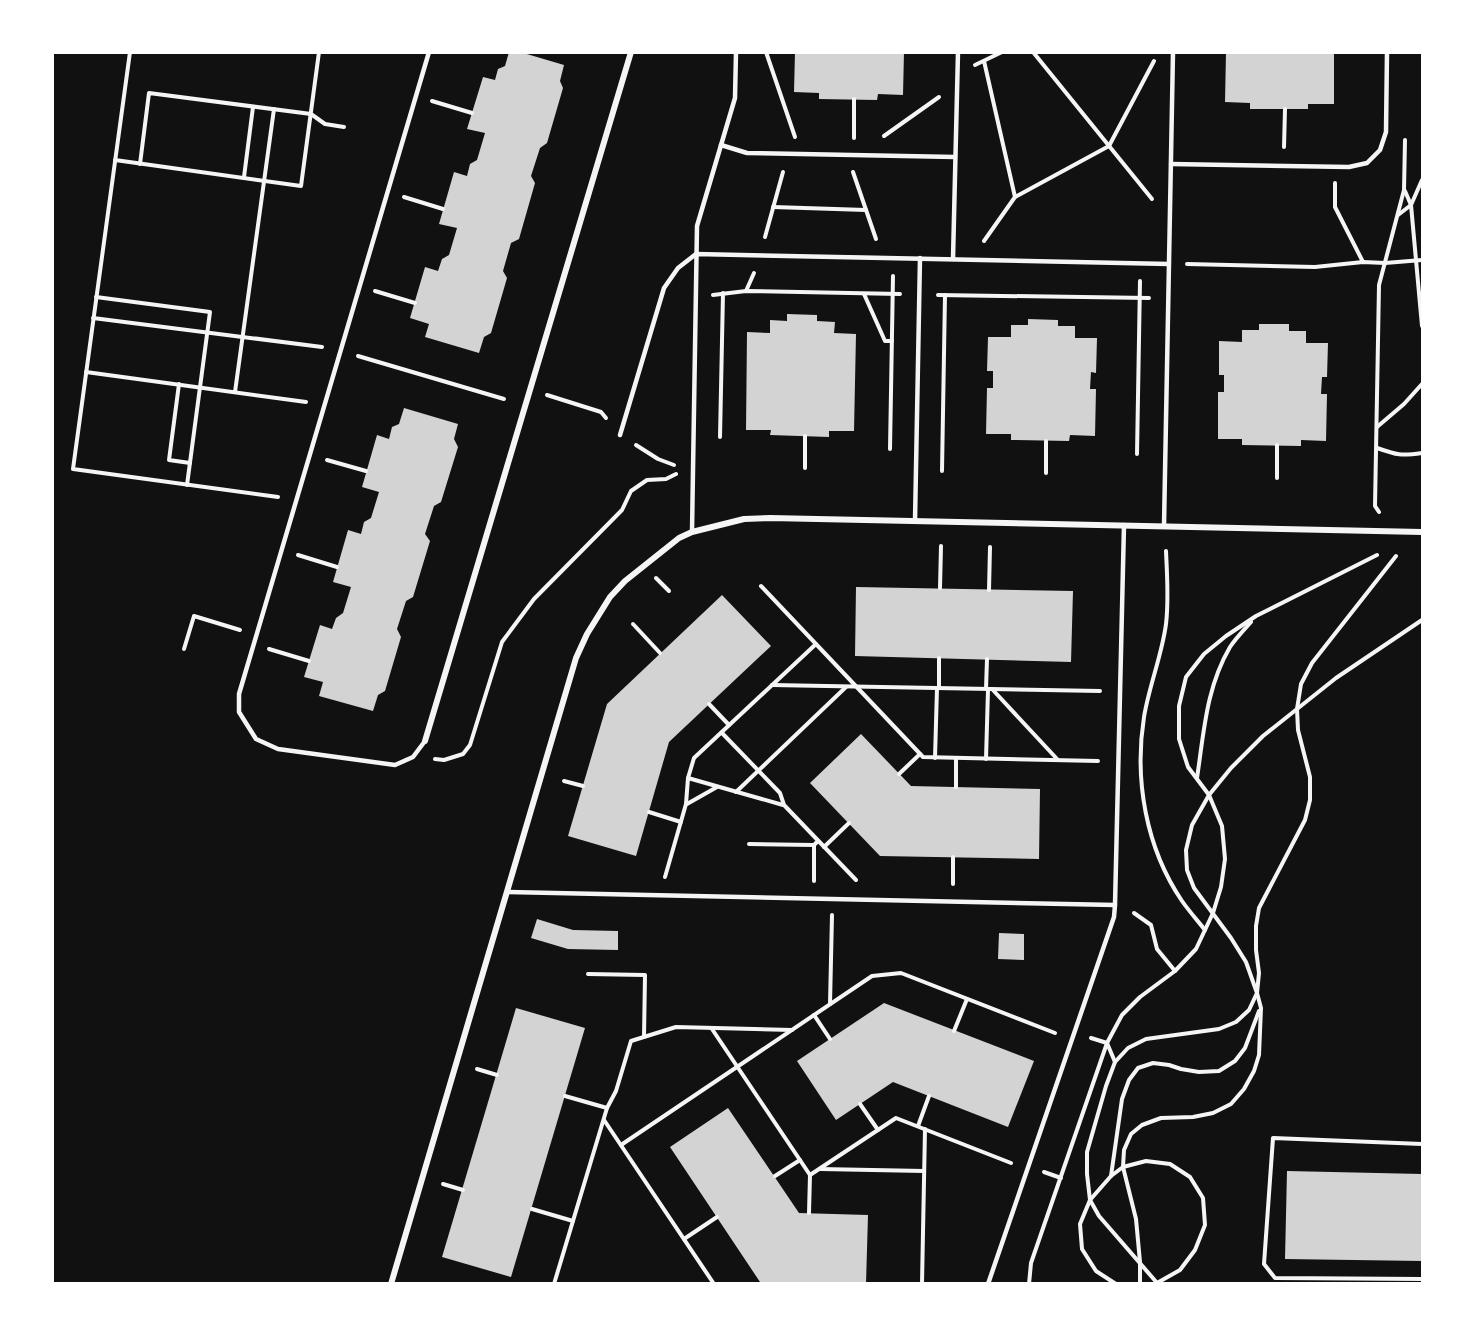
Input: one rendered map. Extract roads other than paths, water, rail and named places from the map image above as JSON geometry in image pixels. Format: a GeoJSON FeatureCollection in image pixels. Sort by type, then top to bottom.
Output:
{"type":"FeatureCollection","features":[{"type":"Feature","properties":{"kind":"street"},"geometry":{"type":"LineString","coordinates":[[425,741],[631,52]]}},
{"type":"Feature","properties":{"kind":"street"},"geometry":{"type":"LineString","coordinates":[[391,1284],[576,658],[587,634],[610,597],[625,581],[679,538],[692,532],[744,519],[770,518],[1422,532]]}},
{"type":"Feature","properties":{"kind":"lane"},"geometry":{"type":"LineString","coordinates":[[425,741],[413,757],[395,765],[278,749],[256,739],[239,712],[239,694],[429,52]]}},
{"type":"Feature","properties":{"kind":"lane"},"geometry":{"type":"LineString","coordinates":[[692,532],[697,226],[735,98],[736,52]]}},
{"type":"Feature","properties":{"kind":"lane"},"geometry":{"type":"LineString","coordinates":[[953,259],[957,52]]}},
{"type":"Feature","properties":{"kind":"lane"},"geometry":{"type":"LineString","coordinates":[[1164,526],[1173,52]]}},
{"type":"Feature","properties":{"kind":"lane"},"geometry":{"type":"LineString","coordinates":[[1171,164],[1348,167],[1367,163],[1380,150],[1386,132],[1387,52]]}},
{"type":"Feature","properties":{"kind":"lane"},"geometry":{"type":"LineString","coordinates":[[721,145],[747,153],[955,157]]}},
{"type":"Feature","properties":{"kind":"lane"},"geometry":{"type":"LineString","coordinates":[[620,435],[664,288],[678,268],[696,254],[1169,264]]}},
{"type":"Feature","properties":{"kind":"lane"},"geometry":{"type":"LineString","coordinates":[[915,521],[920,258]]}},
{"type":"Feature","properties":{"kind":"lane"},"geometry":{"type":"LineString","coordinates":[[988,1284],[1114,917],[1124,525]]}},
{"type":"Feature","properties":{"kind":"lane"},"geometry":{"type":"LineString","coordinates":[[507,892],[1116,905]]}}]}
